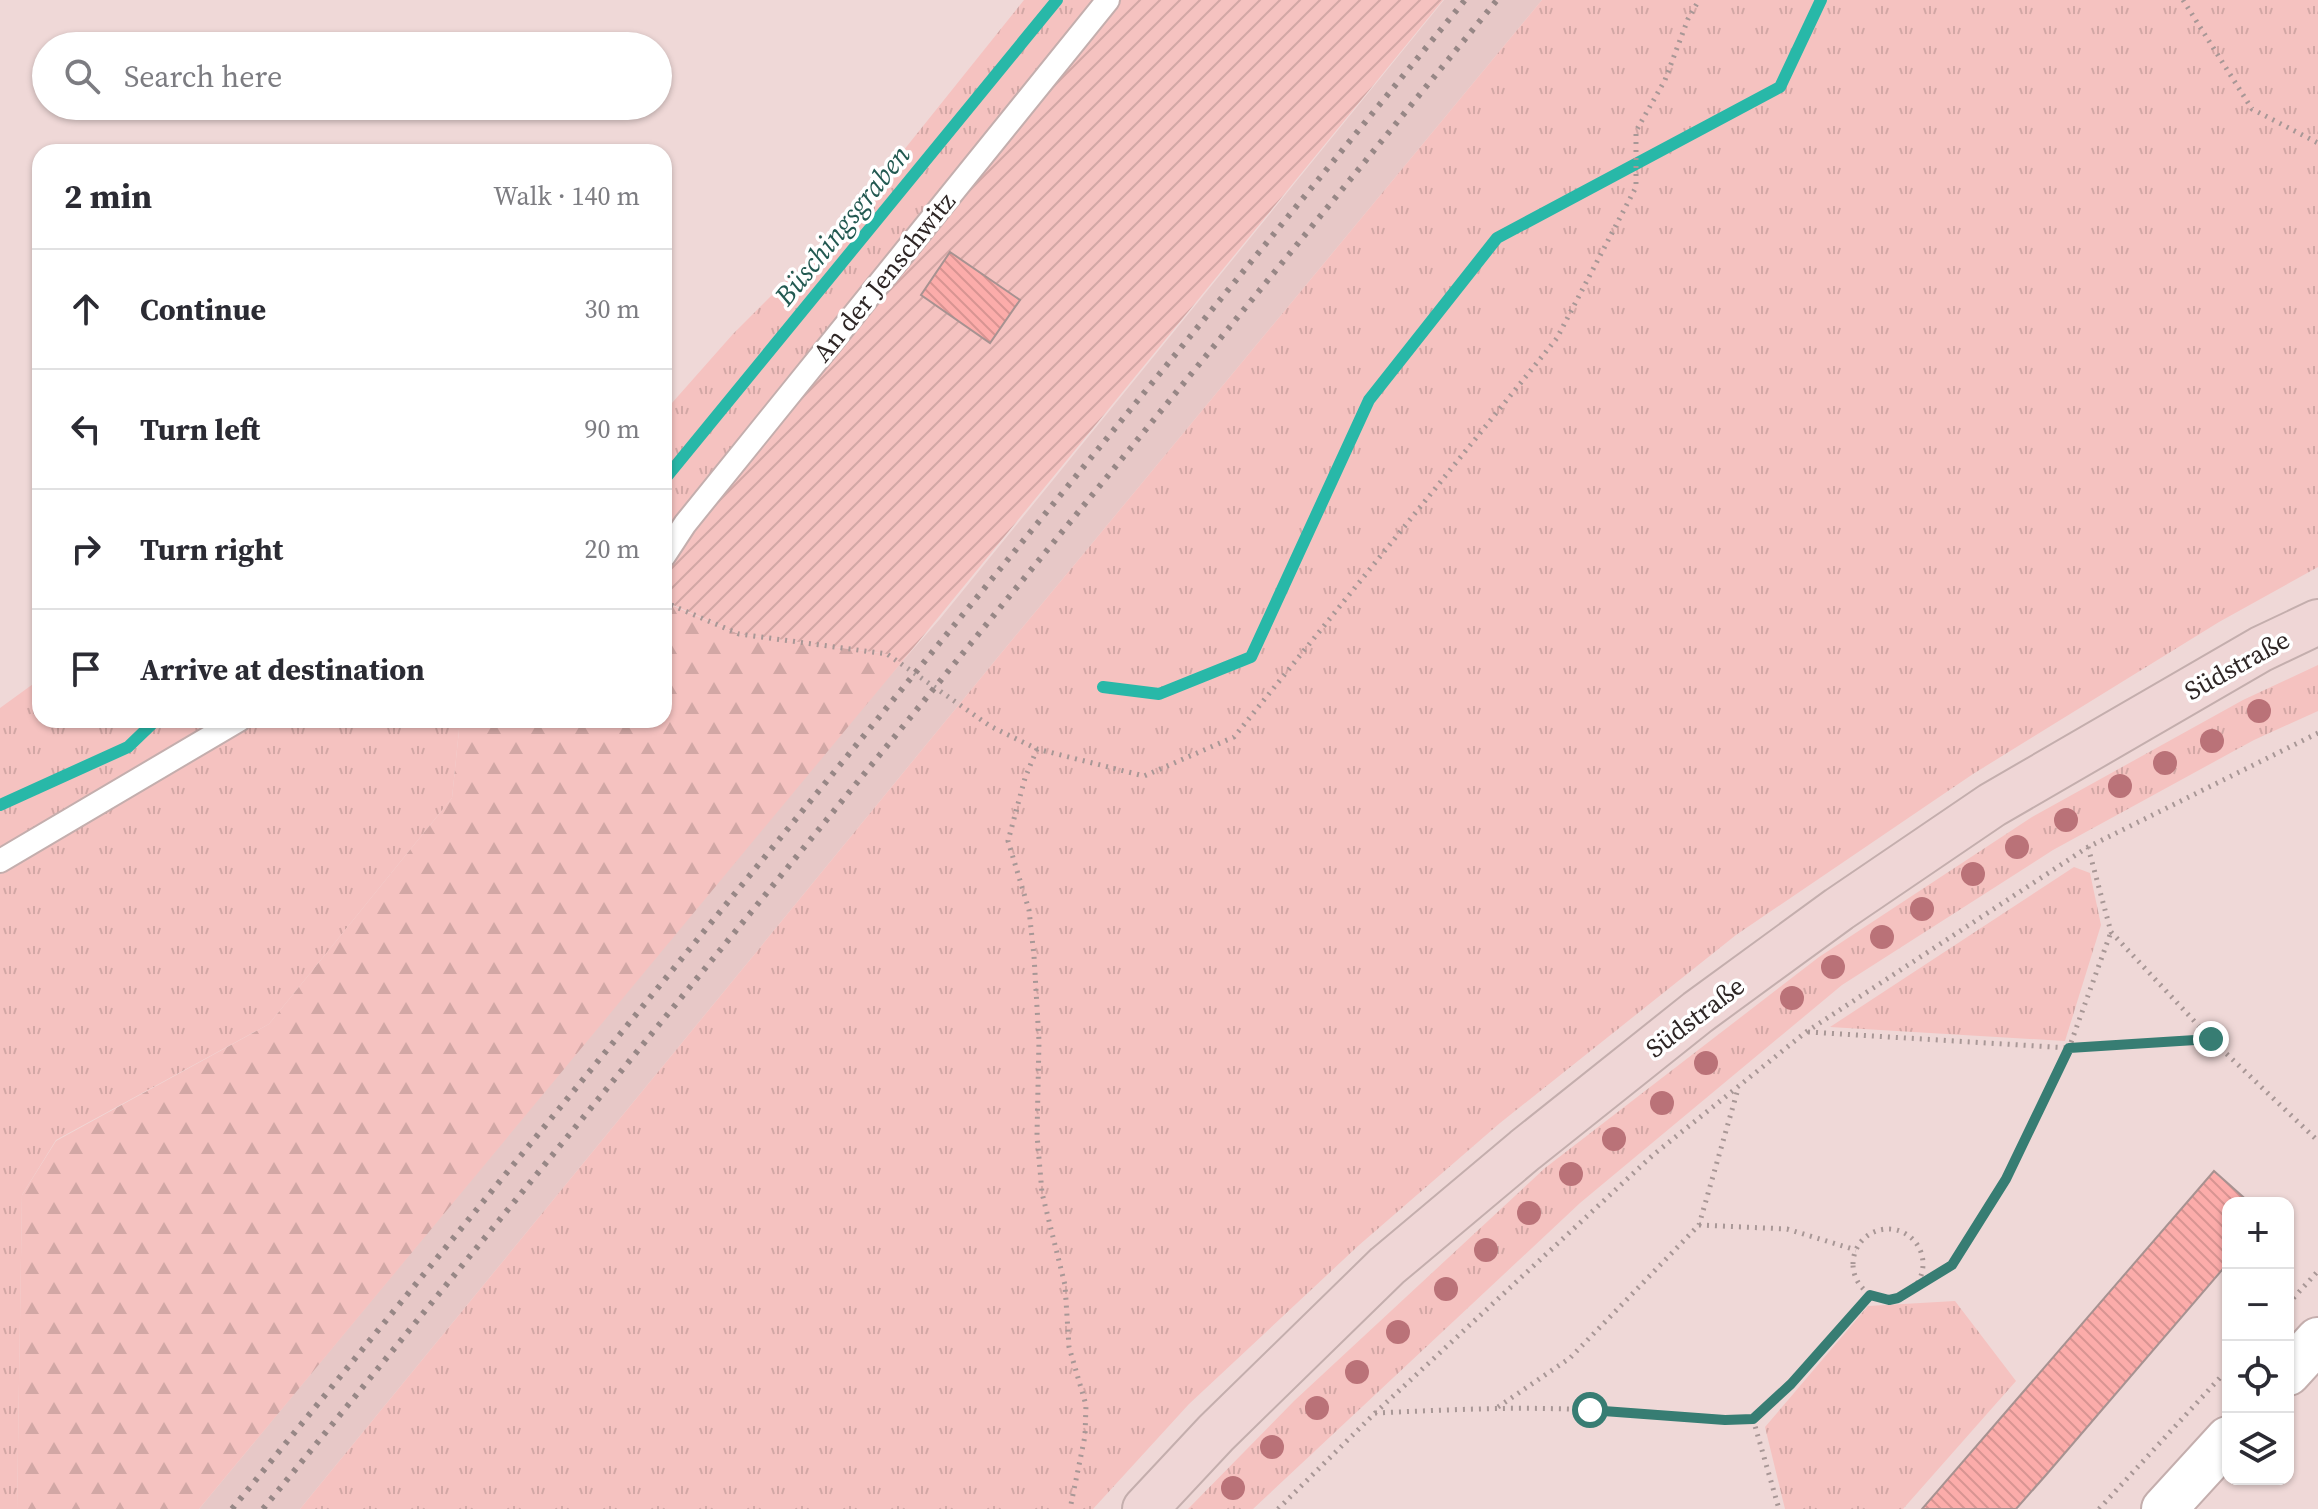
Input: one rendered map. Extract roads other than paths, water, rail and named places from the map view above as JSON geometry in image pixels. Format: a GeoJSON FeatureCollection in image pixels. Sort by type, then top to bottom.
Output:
{"type":"FeatureCollection","features":[{"type":"Feature","properties":{"kind":"main road","name":"Südstraße"},"geometry":{"type":"LineString","coordinates":[[1145,1509],[1216,1433],[1387,1266],[1525,1150],[1698,1012],[1839,909],[1992,805],[2261,649],[2318,622]]}},
{"type":"Feature","properties":{"kind":"street"},"geometry":{"type":"LineString","coordinates":[[2294,1366],[2318,1340]]}},
{"type":"Feature","properties":{"kind":"street"},"geometry":{"type":"LineString","coordinates":[[2164,1509],[2222,1446]]}},
{"type":"Feature","properties":{"kind":"lane","name":"An der Jenschwitz"},"geometry":{"type":"LineString","coordinates":[[672,544],[1108,0]]}},
{"type":"Feature","properties":{"kind":"lane"},"geometry":{"type":"LineString","coordinates":[[0,861],[225,728]]}},
{"type":"Feature","properties":{"kind":"waterway","name":"Büschingsgraben"},"geometry":{"type":"LineString","coordinates":[[672,470],[1057,0]]}},
{"type":"Feature","properties":{"kind":"waterway"},"geometry":{"type":"LineString","coordinates":[[1103,687],[1159,694],[1251,657],[1369,400],[1497,238],[1780,87],[1821,0]]}},
{"type":"Feature","properties":{"kind":"waterway","name":"Büschingsgraben"},"geometry":{"type":"LineString","coordinates":[[0,805],[128,747],[148,728]]}},
{"type":"Feature","properties":{"kind":"railway"},"geometry":{"type":"LineString","coordinates":[[232,1509],[1465,0]]}},
{"type":"Feature","properties":{"kind":"railway"},"geometry":{"type":"LineString","coordinates":[[263,1509],[1497,0]]}}]}
